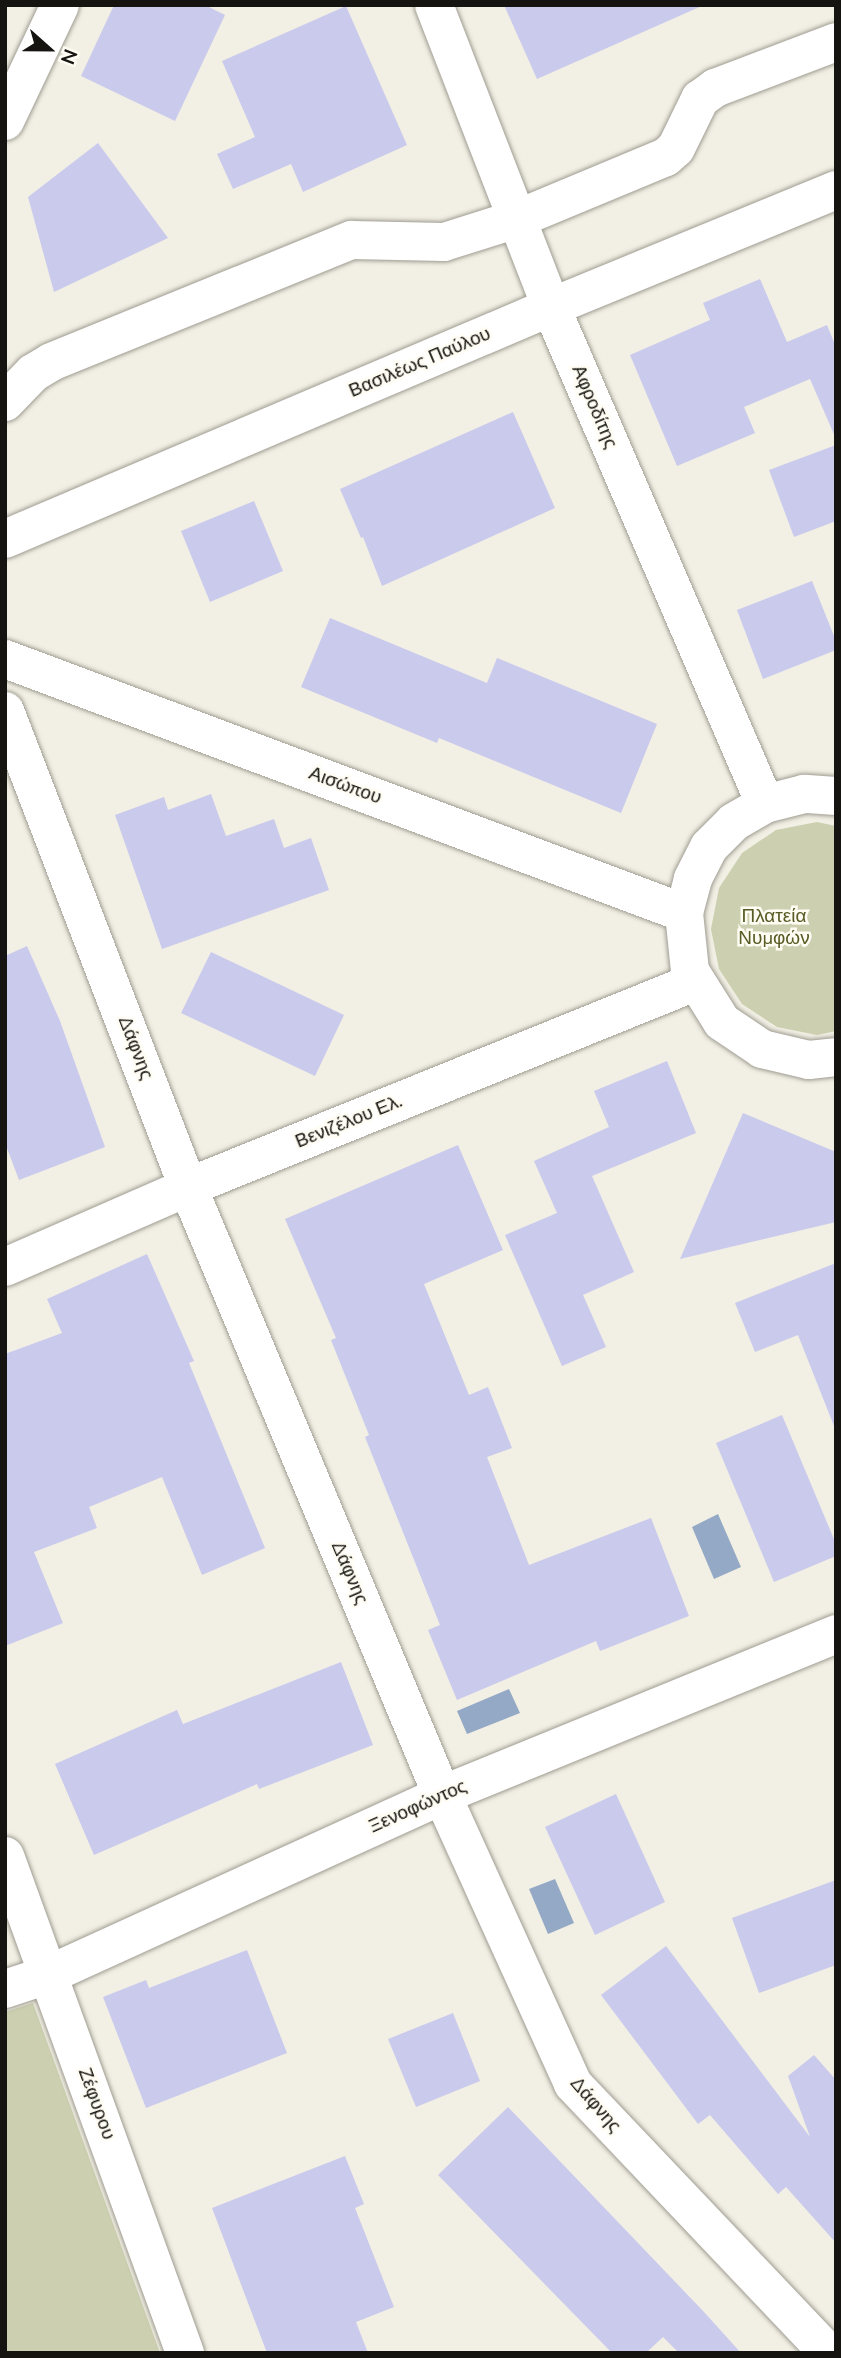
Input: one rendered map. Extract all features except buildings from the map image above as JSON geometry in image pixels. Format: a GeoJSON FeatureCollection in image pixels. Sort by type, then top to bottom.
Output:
{"type":"FeatureCollection","features":[{"type":"Feature","properties":{"kind":"street"},"geometry":{"type":"LineString","coordinates":[[5,121],[60,5]]}},
{"type":"Feature","properties":{"kind":"street","name":"Αφροδίτης"},"geometry":{"type":"LineString","coordinates":[[434,5],[551,307],[765,804]]}},
{"type":"Feature","properties":{"kind":"street"},"geometry":{"type":"LineString","coordinates":[[5,402],[33,373],[51,362],[352,240],[444,242],[517,219],[666,157],[676,148],[699,99],[715,88],[836,42]]}},
{"type":"Feature","properties":{"kind":"street","name":"Βασιλέως Παύλου"},"geometry":{"type":"LineString","coordinates":[[5,539],[551,307],[836,190]]}},
{"type":"Feature","properties":{"kind":"street","name":"Αισώπου"},"geometry":{"type":"LineString","coordinates":[[5,659],[684,913]]}},
{"type":"Feature","properties":{"kind":"street","name":"Δάφνης"},"geometry":{"type":"LineString","coordinates":[[5,711],[188,1187],[442,1795],[573,2084],[828,2353]]}},
{"type":"Feature","properties":{"kind":"street"},"geometry":{"type":"LineString","coordinates":[[836,796],[804,794],[765,804],[734,822],[709,848],[693,879],[684,913],[690,971],[722,1022],[762,1049],[809,1060],[836,1057]]}},
{"type":"Feature","properties":{"kind":"street","name":"Βενιζέλου Ελ."},"geometry":{"type":"LineString","coordinates":[[5,1267],[188,1187],[695,982]]}},
{"type":"Feature","properties":{"kind":"street","name":"Ξενοφώντος"},"geometry":{"type":"LineString","coordinates":[[5,1989],[50,1974],[442,1795],[836,1634]]}},
{"type":"Feature","properties":{"kind":"street","name":"Ζέφυρου"},"geometry":{"type":"LineString","coordinates":[[5,1856],[50,1974],[185,2353]]}},
{"type":"Feature","properties":{"kind":"green space","name":"Πλατεία Νυμφών"},"geometry":{"type":"Polygon","coordinates":[[[817,822],[836,826],[836,1031],[817,1035],[777,1027],[742,1004],[719,969],[711,929],[719,888],[742,853],[776,830],[817,822]]]}},
{"type":"Feature","properties":{"kind":"green space"},"geometry":{"type":"Polygon","coordinates":[[[33,2003],[160,2353],[5,2353],[5,2012],[33,2003]]]}},
{"type":"Feature","properties":{"kind":"water"},"geometry":{"type":"Polygon","coordinates":[[[718,1514],[741,1567],[714,1579],[692,1527],[718,1514]]]}},
{"type":"Feature","properties":{"kind":"water"},"geometry":{"type":"Polygon","coordinates":[[[509,1689],[520,1713],[467,1734],[457,1711],[509,1689]]]}},
{"type":"Feature","properties":{"kind":"water"},"geometry":{"type":"Polygon","coordinates":[[[555,1879],[574,1923],[548,1934],[529,1889],[555,1879]]]}}]}
